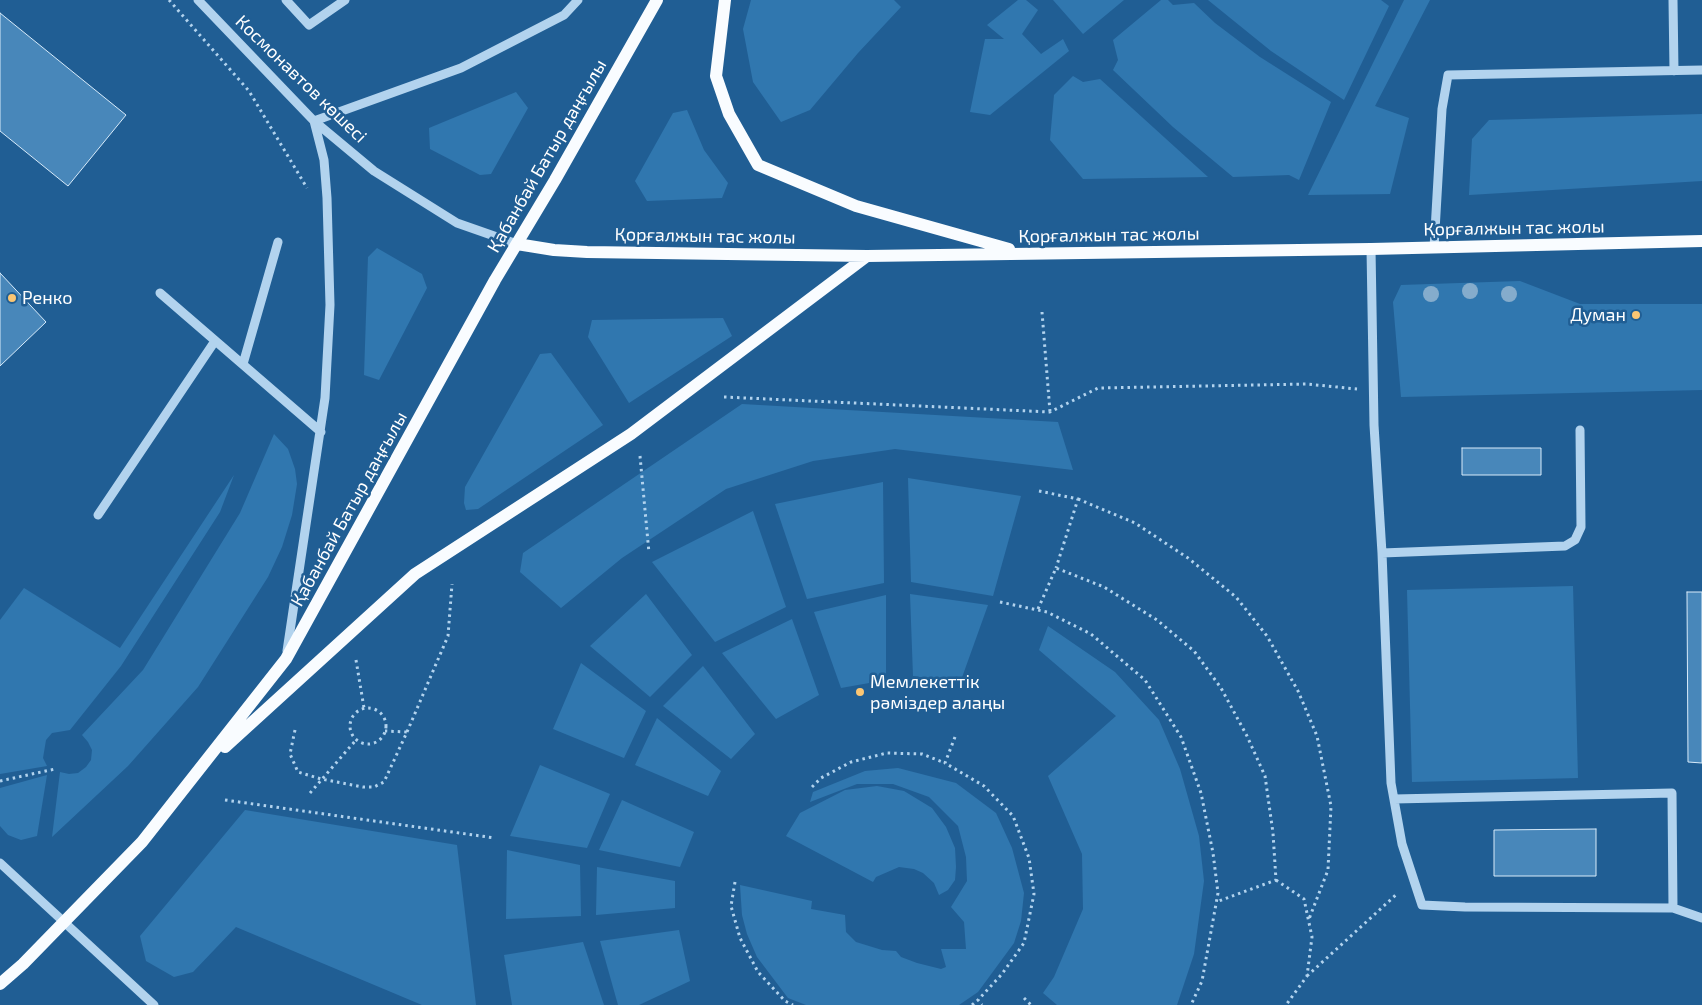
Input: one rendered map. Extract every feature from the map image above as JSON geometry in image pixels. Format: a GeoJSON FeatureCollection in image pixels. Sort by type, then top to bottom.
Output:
{"type":"FeatureCollection","features":[{"type":"Feature","properties":{"kind":"main road","name":"Қабанбай Батыр даңғылы"},"geometry":{"type":"LineString","coordinates":[[0,984],[142,842],[286,659],[517,244],[657,0]]}},
{"type":"Feature","properties":{"kind":"main road"},"geometry":{"type":"LineString","coordinates":[[725,0],[716,76],[730,114],[758,164],[856,206],[1024,254]]}},
{"type":"Feature","properties":{"kind":"main road","name":"Қорғалжын тас жолы"},"geometry":{"type":"LineString","coordinates":[[517,244],[554,250],[587,252],[867,256],[1434,248],[1702,241]]}},
{"type":"Feature","properties":{"kind":"main road"},"geometry":{"type":"LineString","coordinates":[[199,770],[415,574],[631,434],[867,256]]}},
{"type":"Feature","properties":{"kind":"street","name":"Космонавтов көшесі"},"geometry":{"type":"LineString","coordinates":[[198,0],[314,121],[374,172],[457,223],[517,244]]}},
{"type":"Feature","properties":{"kind":"street"},"geometry":{"type":"LineString","coordinates":[[286,0],[309,25],[345,0]]}},
{"type":"Feature","properties":{"kind":"street"},"geometry":{"type":"LineString","coordinates":[[286,659],[326,398],[330,305],[328,198],[324,160],[314,121],[461,68],[564,14],[578,0]]}},
{"type":"Feature","properties":{"kind":"street"},"geometry":{"type":"LineString","coordinates":[[1673,0],[1674,71]]}},
{"type":"Feature","properties":{"kind":"street"},"geometry":{"type":"LineString","coordinates":[[1434,248],[1442,109],[1448,75],[1702,70]]}},
{"type":"Feature","properties":{"kind":"street"},"geometry":{"type":"LineString","coordinates":[[243,364],[278,242]]}},
{"type":"Feature","properties":{"kind":"street"},"geometry":{"type":"LineString","coordinates":[[1371,249],[1373,391],[1382,553],[1391,782],[1402,844],[1422,905],[1673,908],[1702,918]]}},
{"type":"Feature","properties":{"kind":"street"},"geometry":{"type":"LineString","coordinates":[[160,293],[321,432]]}},
{"type":"Feature","properties":{"kind":"street"},"geometry":{"type":"LineString","coordinates":[[98,515],[216,341]]}},
{"type":"Feature","properties":{"kind":"street"},"geometry":{"type":"LineString","coordinates":[[1382,553],[1565,546],[1575,540],[1581,526],[1580,430]]}},
{"type":"Feature","properties":{"kind":"street"},"geometry":{"type":"LineString","coordinates":[[1394,799],[1672,794],[1673,908]]}},
{"type":"Feature","properties":{"kind":"street"},"geometry":{"type":"LineString","coordinates":[[0,863],[154,1005]]}},
{"type":"Feature","properties":{"kind":"path"},"geometry":{"type":"LineString","coordinates":[[169,0],[249,91],[310,193]]}},
{"type":"Feature","properties":{"kind":"path"},"geometry":{"type":"LineString","coordinates":[[1042,312],[1050,412]]}},
{"type":"Feature","properties":{"kind":"path"},"geometry":{"type":"LineString","coordinates":[[724,397],[1050,412],[1098,388],[1306,384],[1373,391]]}},
{"type":"Feature","properties":{"kind":"path"},"geometry":{"type":"LineString","coordinates":[[640,456],[649,553]]}},
{"type":"Feature","properties":{"kind":"path"},"geometry":{"type":"LineString","coordinates":[[1039,491],[1078,499],[1135,523],[1188,558],[1236,598],[1267,636],[1289,676],[1317,736],[1331,806],[1328,870],[1309,919]]}},
{"type":"Feature","properties":{"kind":"path"},"geometry":{"type":"LineString","coordinates":[[1038,609],[1056,568],[1078,499]]}},
{"type":"Feature","properties":{"kind":"path"},"geometry":{"type":"LineString","coordinates":[[1056,568],[1104,587],[1157,620],[1194,651],[1221,688],[1247,736],[1265,776],[1273,833],[1276,880]]}},
{"type":"Feature","properties":{"kind":"path"},"geometry":{"type":"LineString","coordinates":[[295,730],[290,754],[298,772],[363,787],[374,787],[384,782],[448,636],[452,584]]}},
{"type":"Feature","properties":{"kind":"path"},"geometry":{"type":"LineString","coordinates":[[1000,602],[1047,612],[1091,634],[1145,680],[1181,737],[1201,793],[1213,853],[1218,893],[1202,980],[1191,1005]]}},
{"type":"Feature","properties":{"kind":"path"},"geometry":{"type":"LineString","coordinates":[[356,660],[364,708]]}},
{"type":"Feature","properties":{"kind":"path"},"geometry":{"type":"LineString","coordinates":[[364,708],[374,709],[379,712],[386,722],[385,731],[381,739],[371,744],[356,740],[349,729],[356,712],[364,708]]}},
{"type":"Feature","properties":{"kind":"path"},"geometry":{"type":"LineString","coordinates":[[385,731],[407,732]]}},
{"type":"Feature","properties":{"kind":"path"},"geometry":{"type":"LineString","coordinates":[[945,763],[955,737]]}},
{"type":"Feature","properties":{"kind":"path"},"geometry":{"type":"LineString","coordinates":[[310,793],[356,740]]}},
{"type":"Feature","properties":{"kind":"path"},"geometry":{"type":"LineString","coordinates":[[812,787],[821,778],[851,762],[887,753],[922,754],[945,763],[984,786],[1013,816],[1029,858],[1034,894],[1024,943],[1002,974],[972,1005]]}},
{"type":"Feature","properties":{"kind":"path"},"geometry":{"type":"LineString","coordinates":[[0,781],[55,769]]}},
{"type":"Feature","properties":{"kind":"path"},"geometry":{"type":"LineString","coordinates":[[225,800],[495,838]]}},
{"type":"Feature","properties":{"kind":"path"},"geometry":{"type":"LineString","coordinates":[[1286,1005],[1307,976],[1413,879]]}},
{"type":"Feature","properties":{"kind":"path"},"geometry":{"type":"LineString","coordinates":[[1276,880],[1304,899],[1312,937],[1307,976]]}},
{"type":"Feature","properties":{"kind":"path"},"geometry":{"type":"LineString","coordinates":[[1216,902],[1276,880]]}},
{"type":"Feature","properties":{"kind":"path"},"geometry":{"type":"LineString","coordinates":[[735,882],[731,906],[740,938],[758,972],[785,1001],[793,1005]]}},
{"type":"Feature","properties":{"kind":"path"},"geometry":{"type":"LineString","coordinates":[[1024,998],[1031,1005]]}},
{"type":"Feature","properties":{"kind":"path"},"geometry":{"type":"LineString","coordinates":[[978,1000],[982,1005]]}},
{"type":"Feature","properties":{"kind":"shaded area"},"geometry":{"type":"Polygon","coordinates":[[[751,0],[894,0],[901,7],[858,53],[810,110],[781,122],[753,82],[743,29],[751,0]]]}},
{"type":"Feature","properties":{"kind":"shaded area"},"geometry":{"type":"Polygon","coordinates":[[[1018,0],[1026,0],[1038,10],[1022,34],[1041,54],[1063,39],[1069,51],[990,115],[970,112],[985,39],[1004,39],[987,25],[1018,0]]]}},
{"type":"Feature","properties":{"kind":"shaded area"},"geometry":{"type":"Polygon","coordinates":[[[1053,0],[1124,0],[1083,34],[1053,0]]]}},
{"type":"Feature","properties":{"kind":"shaded area"},"geometry":{"type":"Polygon","coordinates":[[[1161,0],[1168,0],[1173,5],[1194,3],[1215,23],[1260,57],[1331,102],[1299,180],[1289,175],[1233,177],[1173,127],[1113,70],[1118,60],[1113,40],[1161,0]]]}},
{"type":"Feature","properties":{"kind":"shaded area"},"geometry":{"type":"Polygon","coordinates":[[[1208,0],[1381,0],[1389,6],[1344,100],[1271,51],[1208,0]]]}},
{"type":"Feature","properties":{"kind":"shaded area"},"geometry":{"type":"Polygon","coordinates":[[[1404,0],[1430,0],[1375,106],[1409,118],[1390,194],[1308,195],[1404,0]]]}},
{"type":"Feature","properties":{"kind":"shaded area"},"geometry":{"type":"Polygon","coordinates":[[[1073,76],[1083,82],[1100,79],[1208,177],[1083,179],[1050,140],[1054,95],[1073,76]]]}},
{"type":"Feature","properties":{"kind":"shaded area"},"geometry":{"type":"Polygon","coordinates":[[[516,92],[528,108],[491,174],[480,175],[430,149],[429,128],[516,92]]]}},
{"type":"Feature","properties":{"kind":"shaded area"},"geometry":{"type":"Polygon","coordinates":[[[687,110],[704,150],[728,183],[722,198],[647,201],[635,181],[673,113],[687,110]]]}},
{"type":"Feature","properties":{"kind":"shaded area"},"geometry":{"type":"Polygon","coordinates":[[[1702,114],[1702,181],[1469,195],[1472,139],[1489,120],[1702,114]]]}},
{"type":"Feature","properties":{"kind":"shaded area"},"geometry":{"type":"Polygon","coordinates":[[[377,248],[422,274],[427,288],[379,380],[364,375],[368,257],[377,248]]]}},
{"type":"Feature","properties":{"kind":"shaded area"},"geometry":{"type":"Polygon","coordinates":[[[1520,281],[1580,304],[1702,304],[1702,390],[1401,397],[1393,302],[1401,285],[1520,281]]]}},
{"type":"Feature","properties":{"kind":"shaded area"},"geometry":{"type":"Polygon","coordinates":[[[723,318],[732,336],[629,403],[588,337],[592,320],[723,318]]]}},
{"type":"Feature","properties":{"kind":"shaded area"},"geometry":{"type":"Polygon","coordinates":[[[551,353],[603,425],[478,509],[466,510],[464,503],[465,487],[540,354],[551,353]]]}},
{"type":"Feature","properties":{"kind":"shaded area"},"geometry":{"type":"Polygon","coordinates":[[[742,404],[1058,422],[1073,470],[895,449],[813,461],[726,489],[622,558],[561,608],[520,572],[523,553],[742,404]]]}},
{"type":"Feature","properties":{"kind":"shaded area"},"geometry":{"type":"Polygon","coordinates":[[[274,434],[288,449],[295,469],[297,484],[292,515],[282,547],[268,577],[198,687],[128,766],[52,837],[60,772],[78,773],[91,760],[92,750],[82,735],[143,670],[240,513],[274,434]]]}},
{"type":"Feature","properties":{"kind":"shaded area"},"geometry":{"type":"Polygon","coordinates":[[[234,475],[220,512],[121,666],[70,730],[52,733],[46,740],[43,758],[47,766],[0,774],[0,620],[24,588],[120,648],[234,475]]]}},
{"type":"Feature","properties":{"kind":"shaded area"},"geometry":{"type":"Polygon","coordinates":[[[908,478],[1021,496],[993,596],[911,582],[908,478]]]}},
{"type":"Feature","properties":{"kind":"shaded area"},"geometry":{"type":"Polygon","coordinates":[[[883,482],[884,583],[807,599],[775,504],[883,482]]]}},
{"type":"Feature","properties":{"kind":"shaded area"},"geometry":{"type":"Polygon","coordinates":[[[753,511],[786,607],[715,642],[652,562],[753,511]]]}},
{"type":"Feature","properties":{"kind":"shaded area"},"geometry":{"type":"Polygon","coordinates":[[[1573,586],[1578,778],[1412,782],[1407,590],[1573,586]]]}},
{"type":"Feature","properties":{"kind":"shaded area"},"geometry":{"type":"Polygon","coordinates":[[[646,594],[692,655],[650,697],[590,646],[646,594]]]}},
{"type":"Feature","properties":{"kind":"shaded area"},"geometry":{"type":"Polygon","coordinates":[[[910,594],[988,605],[960,683],[913,676],[910,594]]]}},
{"type":"Feature","properties":{"kind":"shaded area"},"geometry":{"type":"Polygon","coordinates":[[[886,595],[886,680],[841,688],[814,612],[886,595]]]}},
{"type":"Feature","properties":{"kind":"shaded area"},"geometry":{"type":"Polygon","coordinates":[[[792,619],[819,695],[776,719],[722,653],[792,619]]]}},
{"type":"Feature","properties":{"kind":"shaded area"},"geometry":{"type":"Polygon","coordinates":[[[1048,626],[1115,672],[1159,720],[1180,769],[1199,836],[1204,881],[1194,954],[1177,1005],[1057,1005],[1043,993],[1054,977],[1083,909],[1082,854],[1048,776],[1116,716],[1039,650],[1048,626]]]}},
{"type":"Feature","properties":{"kind":"shaded area"},"geometry":{"type":"Polygon","coordinates":[[[581,663],[646,711],[624,758],[553,729],[581,663]]]}},
{"type":"Feature","properties":{"kind":"shaded area"},"geometry":{"type":"Polygon","coordinates":[[[703,666],[755,734],[731,759],[663,706],[703,666]]]}},
{"type":"Feature","properties":{"kind":"shaded area"},"geometry":{"type":"Polygon","coordinates":[[[657,718],[721,771],[708,796],[635,765],[657,718]]]}},
{"type":"Feature","properties":{"kind":"shaded area"},"geometry":{"type":"Polygon","coordinates":[[[540,765],[610,794],[587,848],[510,836],[540,765]]]}},
{"type":"Feature","properties":{"kind":"shaded area"},"geometry":{"type":"Polygon","coordinates":[[[898,768],[956,783],[996,813],[1012,848],[1024,893],[1021,921],[1014,943],[978,992],[959,1005],[806,1005],[788,998],[757,957],[747,934],[742,915],[740,885],[812,901],[811,909],[845,915],[846,932],[856,942],[882,950],[896,951],[901,957],[917,963],[941,969],[946,967],[941,949],[966,949],[964,922],[951,907],[967,881],[966,857],[958,826],[929,797],[893,784],[857,784],[810,802],[813,792],[865,771],[898,768]]]}},
{"type":"Feature","properties":{"kind":"shaded area"},"geometry":{"type":"Polygon","coordinates":[[[47,775],[37,836],[21,840],[8,835],[0,826],[0,788],[47,775]]]}},
{"type":"Feature","properties":{"kind":"shaded area"},"geometry":{"type":"Polygon","coordinates":[[[877,786],[904,791],[932,808],[946,827],[955,848],[956,867],[955,880],[948,890],[939,895],[934,883],[923,873],[914,869],[899,867],[876,877],[873,882],[786,836],[800,813],[845,790],[877,786]]]}},
{"type":"Feature","properties":{"kind":"shaded area"},"geometry":{"type":"Polygon","coordinates":[[[622,800],[694,832],[680,867],[599,850],[622,800]]]}},
{"type":"Feature","properties":{"kind":"shaded area"},"geometry":{"type":"Polygon","coordinates":[[[245,810],[457,845],[476,1005],[422,1005],[236,927],[193,972],[174,977],[146,961],[140,936],[245,810]]]}},
{"type":"Feature","properties":{"kind":"shaded area"},"geometry":{"type":"Polygon","coordinates":[[[507,850],[580,865],[581,916],[506,919],[507,850]]]}},
{"type":"Feature","properties":{"kind":"shaded area"},"geometry":{"type":"Polygon","coordinates":[[[597,867],[675,881],[675,908],[596,915],[597,867]]]}},
{"type":"Feature","properties":{"kind":"shaded area"},"geometry":{"type":"Polygon","coordinates":[[[679,930],[690,981],[639,1005],[618,1005],[600,941],[679,930]]]}},
{"type":"Feature","properties":{"kind":"shaded area"},"geometry":{"type":"Polygon","coordinates":[[[583,942],[604,1005],[512,1005],[504,955],[583,942]]]}},
{"type":"Feature","properties":{"kind":"building"},"geometry":{"type":"Polygon","coordinates":[[[0,13],[126,115],[68,186],[0,131],[0,13]]]}},
{"type":"Feature","properties":{"kind":"building","name":"Ренко"},"geometry":{"type":"Polygon","coordinates":[[[0,273],[46,322],[0,366],[0,273]]]}},
{"type":"Feature","properties":{"kind":"building"},"geometry":{"type":"Polygon","coordinates":[[[1462,448],[1541,448],[1541,475],[1462,475],[1462,448]]]}},
{"type":"Feature","properties":{"kind":"building"},"geometry":{"type":"Polygon","coordinates":[[[1687,592],[1702,592],[1702,763],[1688,762],[1687,592]]]}},
{"type":"Feature","properties":{"kind":"building"},"geometry":{"type":"Polygon","coordinates":[[[1596,829],[1596,876],[1494,876],[1494,830],[1596,829]]]}},
{"type":"Feature","properties":{"kind":"place","name":"Ренко"},"geometry":{"type":"Point","coordinates":[12,298]}},
{"type":"Feature","properties":{"kind":"place","name":"Думан"},"geometry":{"type":"Point","coordinates":[1636,315]}},
{"type":"Feature","properties":{"kind":"place","name":"Мемлекеттік рәміздер алаңы"},"geometry":{"type":"Point","coordinates":[860,692]}}]}
